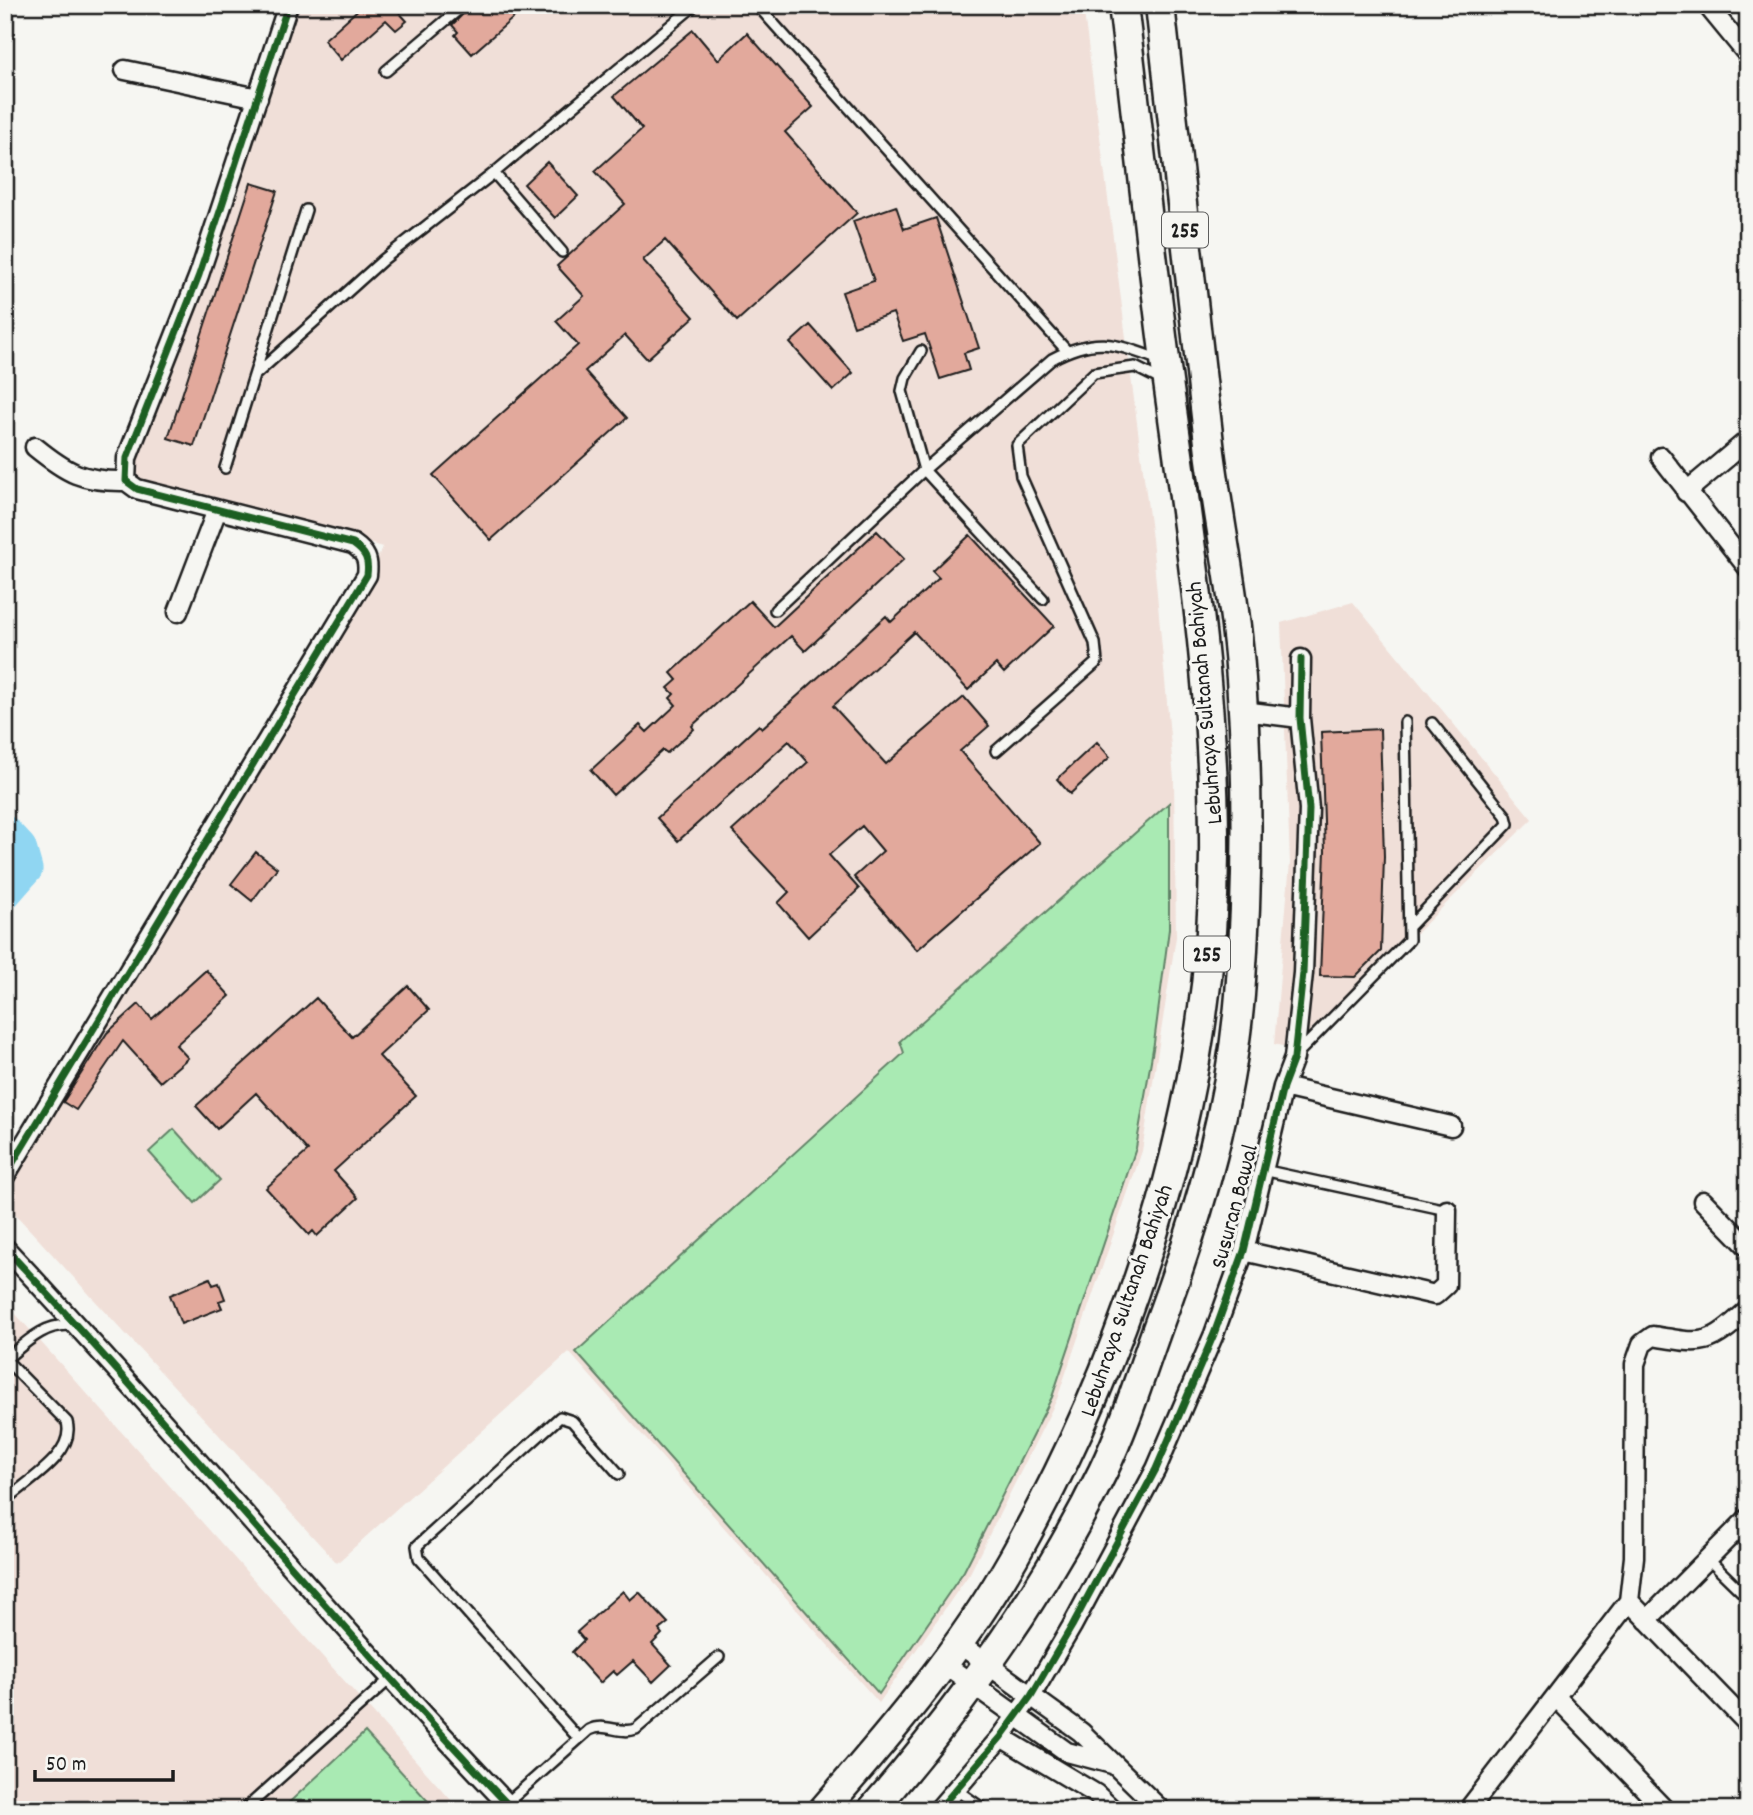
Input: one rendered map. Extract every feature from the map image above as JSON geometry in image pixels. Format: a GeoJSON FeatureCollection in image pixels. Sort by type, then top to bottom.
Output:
{"type":"FeatureCollection","features":[{"type":"Feature","properties":{"kind":"main road","name":"Lebuhraya Sultanah Bahiyah"},"geometry":{"type":"LineString","coordinates":[[823,1810],[950,1653],[1013,1560],[1068,1455],[1152,1236],[1190,1092],[1204,997],[1214,826],[1206,678],[1123,5]]}},
{"type":"Feature","properties":{"kind":"main road","name":"Lebuhraya Sultanah Bahiyah"},"geometry":{"type":"LineString","coordinates":[[872,1810],[933,1740],[982,1676],[1045,1575],[1103,1470],[1190,1242],[1226,1098],[1239,999],[1245,839],[1241,675],[1211,454],[1160,5]]}},
{"type":"Feature","properties":{"kind":"street"},"geometry":{"type":"LineString","coordinates":[[125,481],[127,458],[199,275],[288,5]]}},
{"type":"Feature","properties":{"kind":"street"},"geometry":{"type":"LineString","coordinates":[[1707,5],[1745,46]]}},
{"type":"Feature","properties":{"kind":"street"},"geometry":{"type":"LineString","coordinates":[[125,70],[258,98]]}},
{"type":"Feature","properties":{"kind":"street"},"geometry":{"type":"LineString","coordinates":[[1686,492],[1748,440]]}},
{"type":"Feature","properties":{"kind":"street"},"geometry":{"type":"LineString","coordinates":[[7,1167],[183,886],[367,575],[369,562],[362,550],[353,544],[137,489],[125,481],[98,482],[66,472],[35,447]]}},
{"type":"Feature","properties":{"kind":"street"},"geometry":{"type":"LineString","coordinates":[[1661,457],[1686,492],[1745,560]]}},
{"type":"Feature","properties":{"kind":"street"},"geometry":{"type":"LineString","coordinates":[[178,612],[217,510]]}},
{"type":"Feature","properties":{"kind":"street","name":"Susuran Bawal"},"geometry":{"type":"LineString","coordinates":[[938,1810],[1001,1737],[1031,1696],[1156,1469],[1214,1335],[1244,1251],[1283,1087],[1294,1058],[1303,972],[1309,809],[1300,718],[1301,659]]}},
{"type":"Feature","properties":{"kind":"street"},"geometry":{"type":"LineString","coordinates":[[1243,711],[1300,718]]}},
{"type":"Feature","properties":{"kind":"street"},"geometry":{"type":"LineString","coordinates":[[1283,1087],[1451,1126]]}},
{"type":"Feature","properties":{"kind":"street"},"geometry":{"type":"LineString","coordinates":[[1703,1201],[1748,1247]]}},
{"type":"Feature","properties":{"kind":"street"},"geometry":{"type":"LineString","coordinates":[[1244,1251],[1435,1295],[1446,1285],[1447,1210]]}},
{"type":"Feature","properties":{"kind":"street"},"geometry":{"type":"LineString","coordinates":[[5,1248],[510,1807]]}},
{"type":"Feature","properties":{"kind":"street"},"geometry":{"type":"LineString","coordinates":[[1468,1810],[1629,1601],[1634,1557],[1635,1364],[1642,1344],[1653,1336],[1706,1342],[1720,1335],[1748,1310]]}},
{"type":"Feature","properties":{"kind":"street"},"geometry":{"type":"LineString","coordinates":[[1647,1620],[1748,1518]]}},
{"type":"Feature","properties":{"kind":"street"},"geometry":{"type":"LineString","coordinates":[[1629,1601],[1748,1724]]}},
{"type":"Feature","properties":{"kind":"street"},"geometry":{"type":"LineString","coordinates":[[950,1653],[982,1676],[1017,1716],[1067,1752],[1115,1765]]}},
{"type":"Feature","properties":{"kind":"street"},"geometry":{"type":"LineString","coordinates":[[950,1653],[982,1676],[1031,1696],[1081,1731],[1161,1810]]}},
{"type":"Feature","properties":{"kind":"street"},"geometry":{"type":"LineString","coordinates":[[1556,1697],[1665,1810]]}},
{"type":"Feature","properties":{"kind":"street"},"geometry":{"type":"LineString","coordinates":[[1001,1737],[1096,1794],[1113,1810]]}},
{"type":"Feature","properties":{"kind":"lane"},"geometry":{"type":"LineString","coordinates":[[386,71],[464,5]]}},
{"type":"Feature","properties":{"kind":"lane"},"geometry":{"type":"LineString","coordinates":[[254,376],[384,259],[494,173],[695,5]]}},
{"type":"Feature","properties":{"kind":"lane"},"geometry":{"type":"LineString","coordinates":[[757,5],[1068,351]]}},
{"type":"Feature","properties":{"kind":"lane"},"geometry":{"type":"LineString","coordinates":[[494,173],[562,252]]}},
{"type":"Feature","properties":{"kind":"lane"},"geometry":{"type":"LineString","coordinates":[[225,468],[306,210]]}},
{"type":"Feature","properties":{"kind":"lane"},"geometry":{"type":"LineString","coordinates":[[775,610],[1027,378],[1068,351],[1113,343],[1167,373]]}},
{"type":"Feature","properties":{"kind":"lane"},"geometry":{"type":"LineString","coordinates":[[920,351],[905,378],[902,391],[924,470],[1043,599]]}},
{"type":"Feature","properties":{"kind":"lane"},"geometry":{"type":"LineString","coordinates":[[996,751],[1097,662],[1095,643],[1021,476],[1017,445],[1094,373],[1135,367],[1167,373]]}},
{"type":"Feature","properties":{"kind":"lane"},"geometry":{"type":"LineString","coordinates":[[1294,1058],[1409,940],[1405,722]]}},
{"type":"Feature","properties":{"kind":"lane"},"geometry":{"type":"LineString","coordinates":[[1410,926],[1508,824],[1506,816],[1432,723]]}},
{"type":"Feature","properties":{"kind":"lane"},"geometry":{"type":"LineString","coordinates":[[1264,1170],[1447,1210]]}},
{"type":"Feature","properties":{"kind":"lane"},"geometry":{"type":"LineString","coordinates":[[5,1501],[65,1448],[71,1434],[67,1422],[6,1360],[43,1331],[66,1325],[79,1327]]}},
{"type":"Feature","properties":{"kind":"lane"},"geometry":{"type":"LineString","coordinates":[[579,1739],[416,1553],[417,1546],[560,1417],[572,1421],[619,1474]]}},
{"type":"Feature","properties":{"kind":"lane"},"geometry":{"type":"LineString","coordinates":[[1709,1559],[1748,1598]]}},
{"type":"Feature","properties":{"kind":"lane"},"geometry":{"type":"LineString","coordinates":[[510,1807],[579,1739],[599,1726],[628,1731],[636,1729],[719,1657]]}},
{"type":"Feature","properties":{"kind":"lane"},"geometry":{"type":"LineString","coordinates":[[244,1810],[391,1678]]}},
{"type":"Feature","properties":{"kind":"lane"},"geometry":{"type":"LineString","coordinates":[[955,1789],[985,1810]]}},
{"type":"Feature","properties":{"kind":"shaded area"},"geometry":{"type":"Polygon","coordinates":[[[284,5],[1083,5],[1152,539],[1174,779],[1176,937],[1142,1151],[1057,1399],[970,1573],[879,1703],[569,1352],[337,1563],[5,1203],[5,1163],[337,642],[383,547],[127,479],[284,5]]]}},
{"type":"Feature","properties":{"kind":"shaded area"},"geometry":{"type":"Polygon","coordinates":[[[1353,602],[1532,819],[1298,1050],[1274,1044],[1290,863],[1281,623],[1353,602]]]}},
{"type":"Feature","properties":{"kind":"shaded area"},"geometry":{"type":"Polygon","coordinates":[[[5,1302],[460,1810],[5,1810],[5,1302]]]}},
{"type":"Feature","properties":{"kind":"green space"},"geometry":{"type":"Polygon","coordinates":[[[1169,803],[1169,929],[1154,1043],[1136,1148],[1052,1397],[964,1571],[879,1694],[576,1352],[904,1053],[900,1041],[1169,803]]]}},
{"type":"Feature","properties":{"kind":"green space"},"geometry":{"type":"Polygon","coordinates":[[[174,1129],[220,1180],[195,1203],[149,1152],[174,1129]]]}},
{"type":"Feature","properties":{"kind":"green space"},"geometry":{"type":"Polygon","coordinates":[[[365,1732],[436,1810],[281,1810],[365,1732]]]}},
{"type":"Feature","properties":{"kind":"building"},"geometry":{"type":"Polygon","coordinates":[[[363,5],[403,5],[397,10],[407,21],[396,30],[386,20],[341,60],[324,40],[363,5]]]}},
{"type":"Feature","properties":{"kind":"building"},"geometry":{"type":"Polygon","coordinates":[[[472,5],[479,13],[488,5],[528,5],[472,54],[455,35],[458,32],[452,25],[472,5]]]}},
{"type":"Feature","properties":{"kind":"building"},"geometry":{"type":"Polygon","coordinates":[[[693,30],[718,60],[747,33],[813,107],[785,132],[857,213],[737,321],[665,240],[643,260],[694,317],[647,359],[625,335],[585,371],[627,418],[491,540],[433,475],[578,345],[556,321],[584,296],[557,266],[625,204],[595,171],[642,129],[614,96],[693,30]]]}},
{"type":"Feature","properties":{"kind":"building"},"geometry":{"type":"Polygon","coordinates":[[[547,162],[578,196],[555,218],[524,184],[547,162]]]}},
{"type":"Feature","properties":{"kind":"building"},"geometry":{"type":"Polygon","coordinates":[[[251,183],[277,191],[194,446],[168,438],[251,183]]]}},
{"type":"Feature","properties":{"kind":"building"},"geometry":{"type":"Polygon","coordinates":[[[896,206],[904,229],[936,218],[979,348],[964,353],[969,370],[940,379],[925,334],[903,341],[893,313],[854,326],[842,292],[874,281],[853,221],[896,206]]]}},
{"type":"Feature","properties":{"kind":"building"},"geometry":{"type":"Polygon","coordinates":[[[810,325],[853,373],[833,391],[790,343],[810,325]]]}},
{"type":"Feature","properties":{"kind":"building"},"geometry":{"type":"Polygon","coordinates":[[[877,531],[904,559],[805,651],[791,636],[692,726],[694,729],[667,753],[663,750],[613,795],[591,770],[640,725],[647,732],[676,705],[670,698],[674,694],[668,688],[677,680],[671,673],[750,601],[774,627],[877,531]]]}},
{"type":"Feature","properties":{"kind":"building"},"geometry":{"type":"Polygon","coordinates":[[[970,535],[1054,626],[1004,673],[996,664],[968,690],[914,632],[833,706],[886,764],[964,697],[989,726],[960,751],[1040,843],[917,950],[854,877],[883,851],[862,826],[829,855],[859,889],[808,937],[778,903],[789,892],[732,831],[808,762],[789,741],[678,841],[657,818],[759,725],[762,728],[886,616],[891,622],[939,578],[932,571],[970,535]]]}},
{"type":"Feature","properties":{"kind":"building"},"geometry":{"type":"Polygon","coordinates":[[[1380,729],[1384,856],[1381,951],[1355,977],[1320,976],[1325,851],[1321,732],[1380,729]]]}},
{"type":"Feature","properties":{"kind":"building"},"geometry":{"type":"Polygon","coordinates":[[[1097,742],[1110,757],[1070,794],[1057,779],[1097,742]]]}},
{"type":"Feature","properties":{"kind":"building"},"geometry":{"type":"Polygon","coordinates":[[[256,852],[277,868],[252,901],[231,884],[256,852]]]}},
{"type":"Feature","properties":{"kind":"building"},"geometry":{"type":"Polygon","coordinates":[[[206,970],[230,996],[176,1045],[188,1058],[160,1082],[123,1041],[76,1110],[63,1102],[107,1033],[139,1004],[152,1019],[206,970]]]}},
{"type":"Feature","properties":{"kind":"building"},"geometry":{"type":"Polygon","coordinates":[[[408,986],[429,1010],[379,1056],[416,1096],[334,1171],[358,1198],[317,1236],[313,1231],[309,1235],[266,1188],[308,1151],[256,1093],[217,1129],[196,1106],[316,998],[352,1037],[408,986]]]}},
{"type":"Feature","properties":{"kind":"building"},"geometry":{"type":"Polygon","coordinates":[[[210,1278],[213,1285],[219,1283],[225,1299],[219,1301],[222,1308],[181,1324],[170,1295],[210,1278]]]}},
{"type":"Feature","properties":{"kind":"building"},"geometry":{"type":"Polygon","coordinates":[[[623,1591],[630,1600],[639,1592],[668,1623],[659,1630],[662,1634],[652,1644],[671,1665],[653,1682],[633,1661],[617,1675],[613,1671],[600,1683],[572,1652],[584,1640],[577,1632],[623,1591]]]}},
{"type":"Feature","properties":{"kind":"waterway"},"geometry":{"type":"LineString","coordinates":[[5,832],[20,848],[26,869],[5,893]]}},
{"type":"Feature","properties":{"kind":"cycle path"},"geometry":{"type":"LineString","coordinates":[[5,1176],[367,575],[366,557],[353,544],[137,489],[126,481],[127,458],[199,275],[288,5]]}},
{"type":"Feature","properties":{"kind":"cycle path"},"geometry":{"type":"LineString","coordinates":[[938,1810],[1001,1737],[1031,1696],[1072,1626],[1156,1469],[1214,1334],[1244,1251],[1283,1087],[1294,1058],[1303,973],[1309,809],[1300,718],[1301,659]]}},
{"type":"Feature","properties":{"kind":"cycle path"},"geometry":{"type":"LineString","coordinates":[[5,1248],[384,1671],[513,1810]]}}]}
